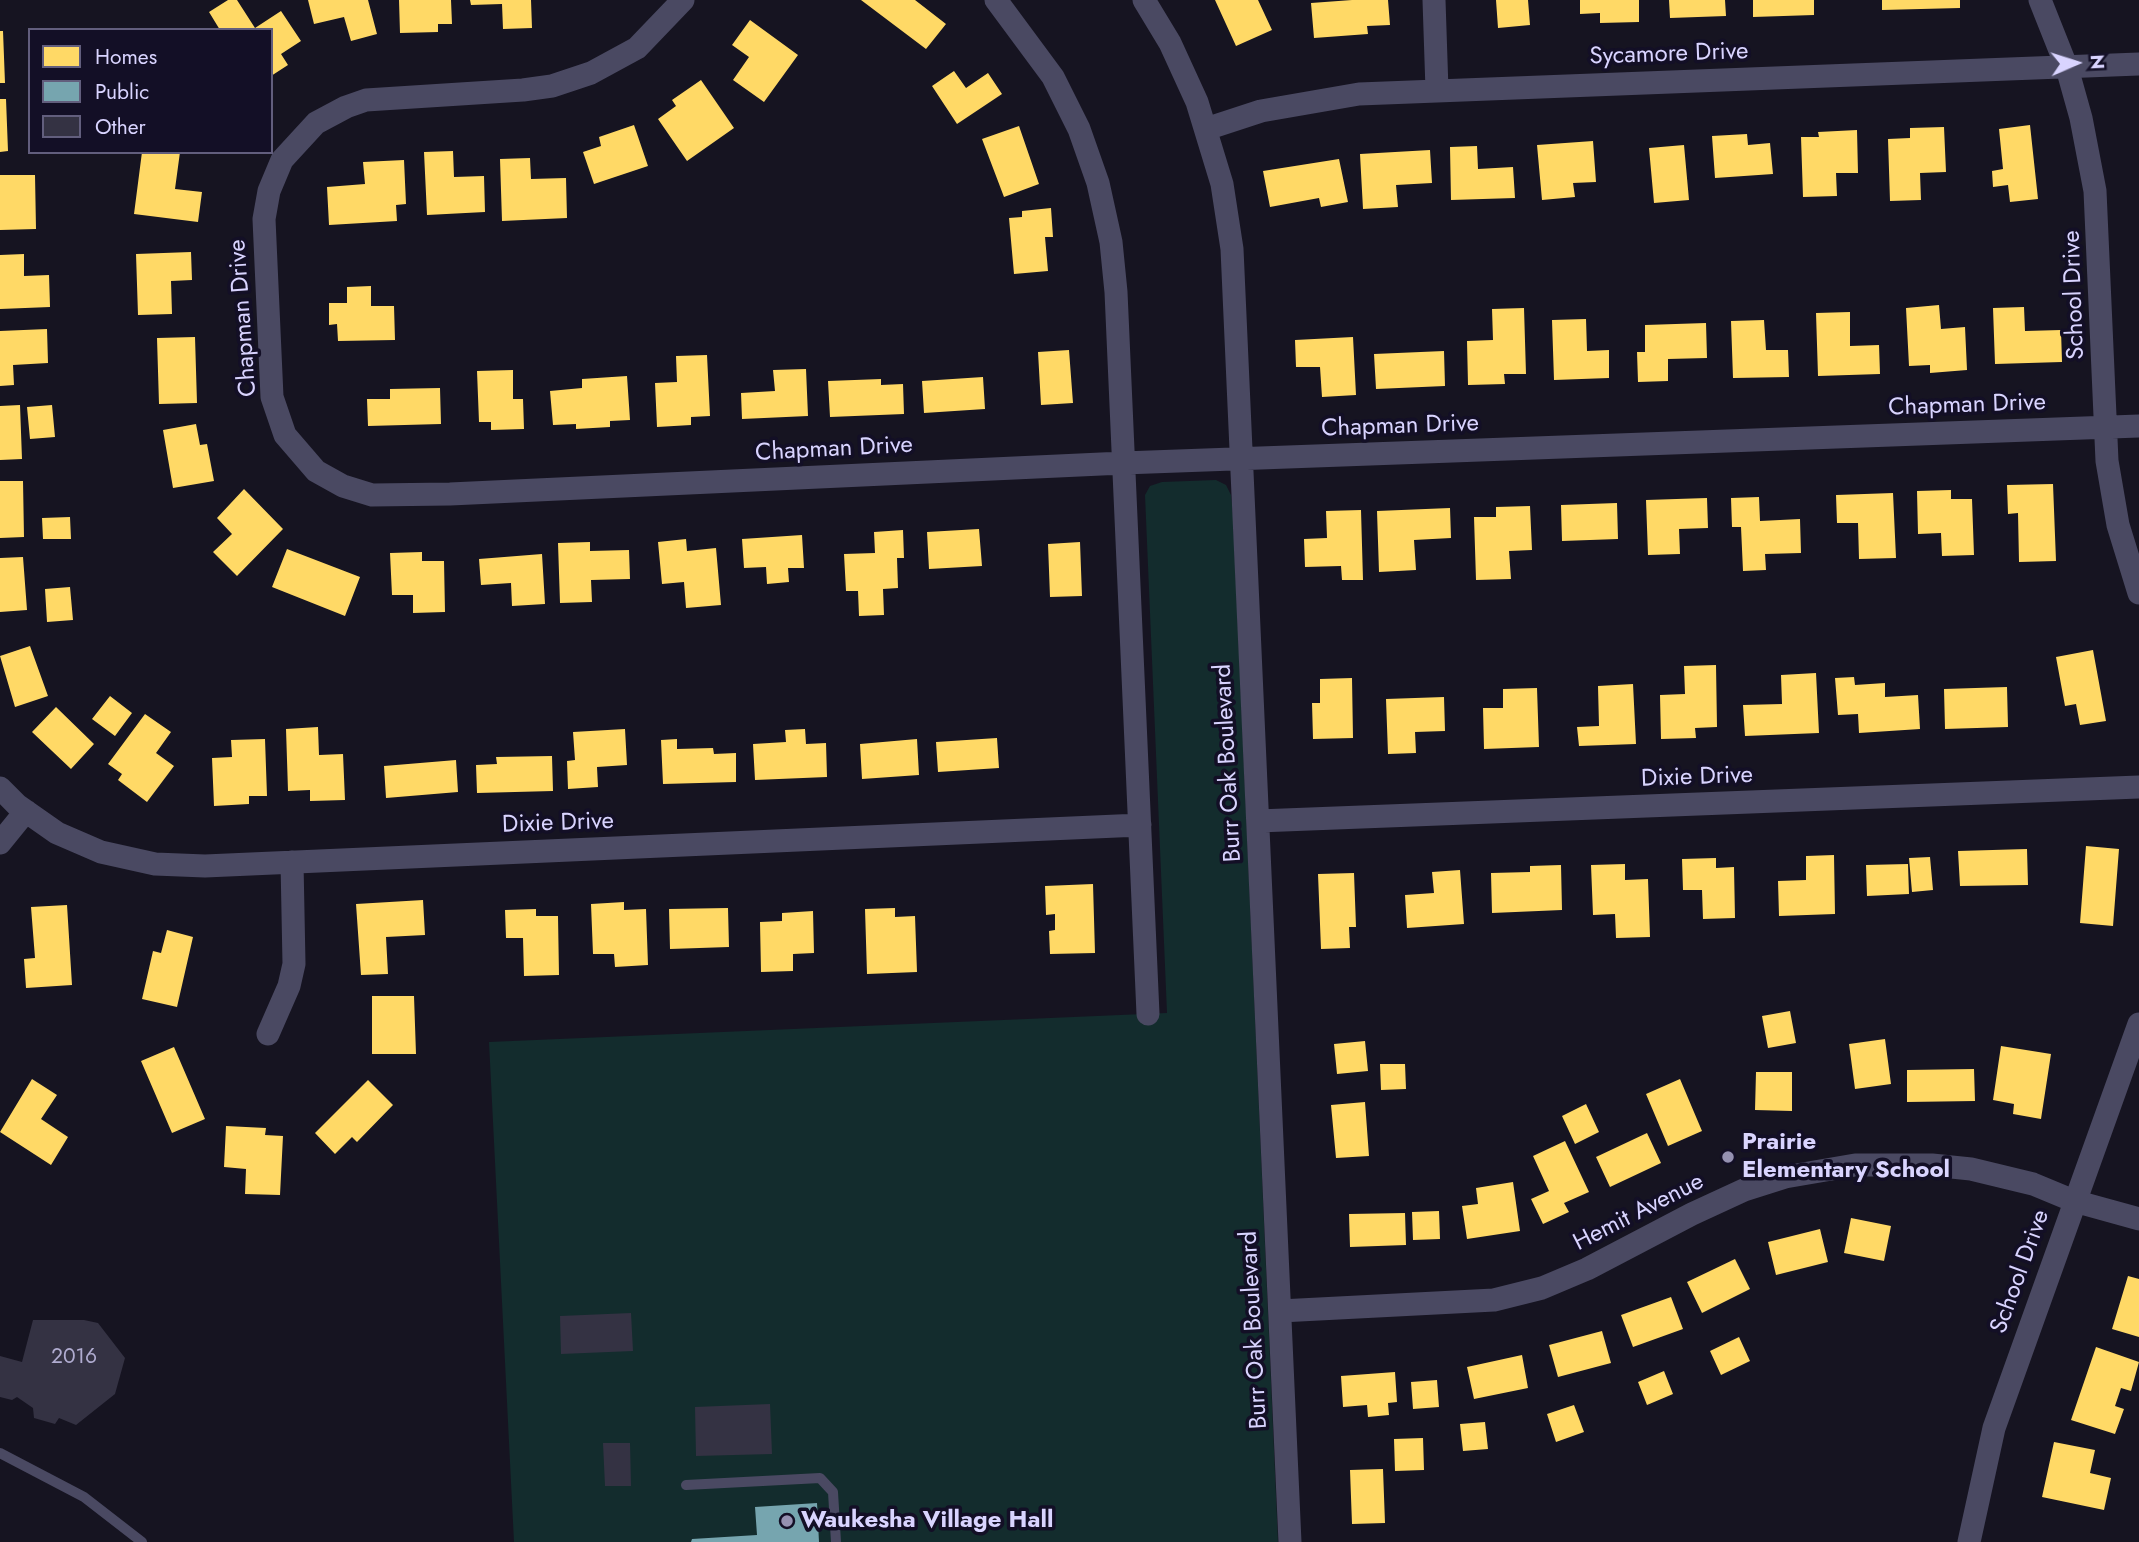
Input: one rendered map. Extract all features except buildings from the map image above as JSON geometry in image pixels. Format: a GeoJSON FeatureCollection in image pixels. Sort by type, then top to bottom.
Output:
{"type":"FeatureCollection","features":[{"type":"Feature","properties":{"kind":"street","name":"Chapman Drive"},"geometry":{"type":"LineString","coordinates":[[683,0],[637,48],[591,73],[552,86],[523,90],[366,100],[316,123],[282,160],[269,191],[264,219],[272,397],[285,435],[305,460],[328,480],[372,495],[464,494],[1123,463],[1242,461],[2139,426]]}},
{"type":"Feature","properties":{"kind":"street"},"geometry":{"type":"LineString","coordinates":[[996,0],[1053,77],[1079,129],[1098,183],[1111,242],[1116,292],[1148,1014]]}},
{"type":"Feature","properties":{"kind":"street","name":"Burr Oak Boulevard"},"geometry":{"type":"LineString","coordinates":[[1144,0],[1170,43],[1206,129],[1222,184],[1232,249],[1290,1542]]}},
{"type":"Feature","properties":{"kind":"street"},"geometry":{"type":"LineString","coordinates":[[1434,0],[1437,90]]}},
{"type":"Feature","properties":{"kind":"street","name":"School Drive"},"geometry":{"type":"LineString","coordinates":[[2040,0],[2067,68],[2081,118],[2095,191],[2106,427],[2113,502],[2139,593]]}},
{"type":"Feature","properties":{"kind":"street","name":"Sycamore Drive"},"geometry":{"type":"LineString","coordinates":[[1206,129],[1261,111],[1335,97],[1437,90],[2139,64]]}},
{"type":"Feature","properties":{"kind":"street","name":"Dixie Drive"},"geometry":{"type":"LineString","coordinates":[[1258,821],[2139,787]]}},
{"type":"Feature","properties":{"kind":"street","name":"Dixie Drive"},"geometry":{"type":"LineString","coordinates":[[0,788],[57,833],[101,852],[155,864],[292,862],[1140,825]]}},
{"type":"Feature","properties":{"kind":"street"},"geometry":{"type":"LineString","coordinates":[[0,843],[26,811]]}},
{"type":"Feature","properties":{"kind":"street"},"geometry":{"type":"LineString","coordinates":[[268,1034],[289,986],[294,964],[292,862]]}},
{"type":"Feature","properties":{"kind":"street","name":"School Drive"},"geometry":{"type":"LineString","coordinates":[[1969,1542],[1994,1428],[2139,1024]]}},
{"type":"Feature","properties":{"kind":"street","name":"Hemit Avenue"},"geometry":{"type":"LineString","coordinates":[[1280,1311],[1494,1300],[1542,1288],[1587,1269],[1744,1190],[1785,1177],[1855,1165],[1932,1165],[1971,1169],[2033,1184],[2074,1201],[2139,1219]]}},
{"type":"Feature","properties":{"kind":"lane"},"geometry":{"type":"LineString","coordinates":[[0,1453],[84,1497],[142,1542]]}},
{"type":"Feature","properties":{"kind":"lane"},"geometry":{"type":"LineString","coordinates":[[686,1485],[820,1478],[833,1492],[836,1542]]}},
{"type":"Feature","properties":{"kind":"green space"},"geometry":{"type":"Polygon","coordinates":[[[1216,480],[1226,485],[1231,495],[1233,515],[1278,1542],[514,1542],[489,1042],[1167,1013],[1145,495],[1150,486],[1162,482],[1216,480]]]}},
{"type":"Feature","properties":{"kind":"place","name":"Prairie Elementary School"},"geometry":{"type":"Point","coordinates":[1728,1157]}},
{"type":"Feature","properties":{"kind":"place","name":"Waukesha Village Hall"},"geometry":{"type":"Point","coordinates":[787,1521]}}]}
